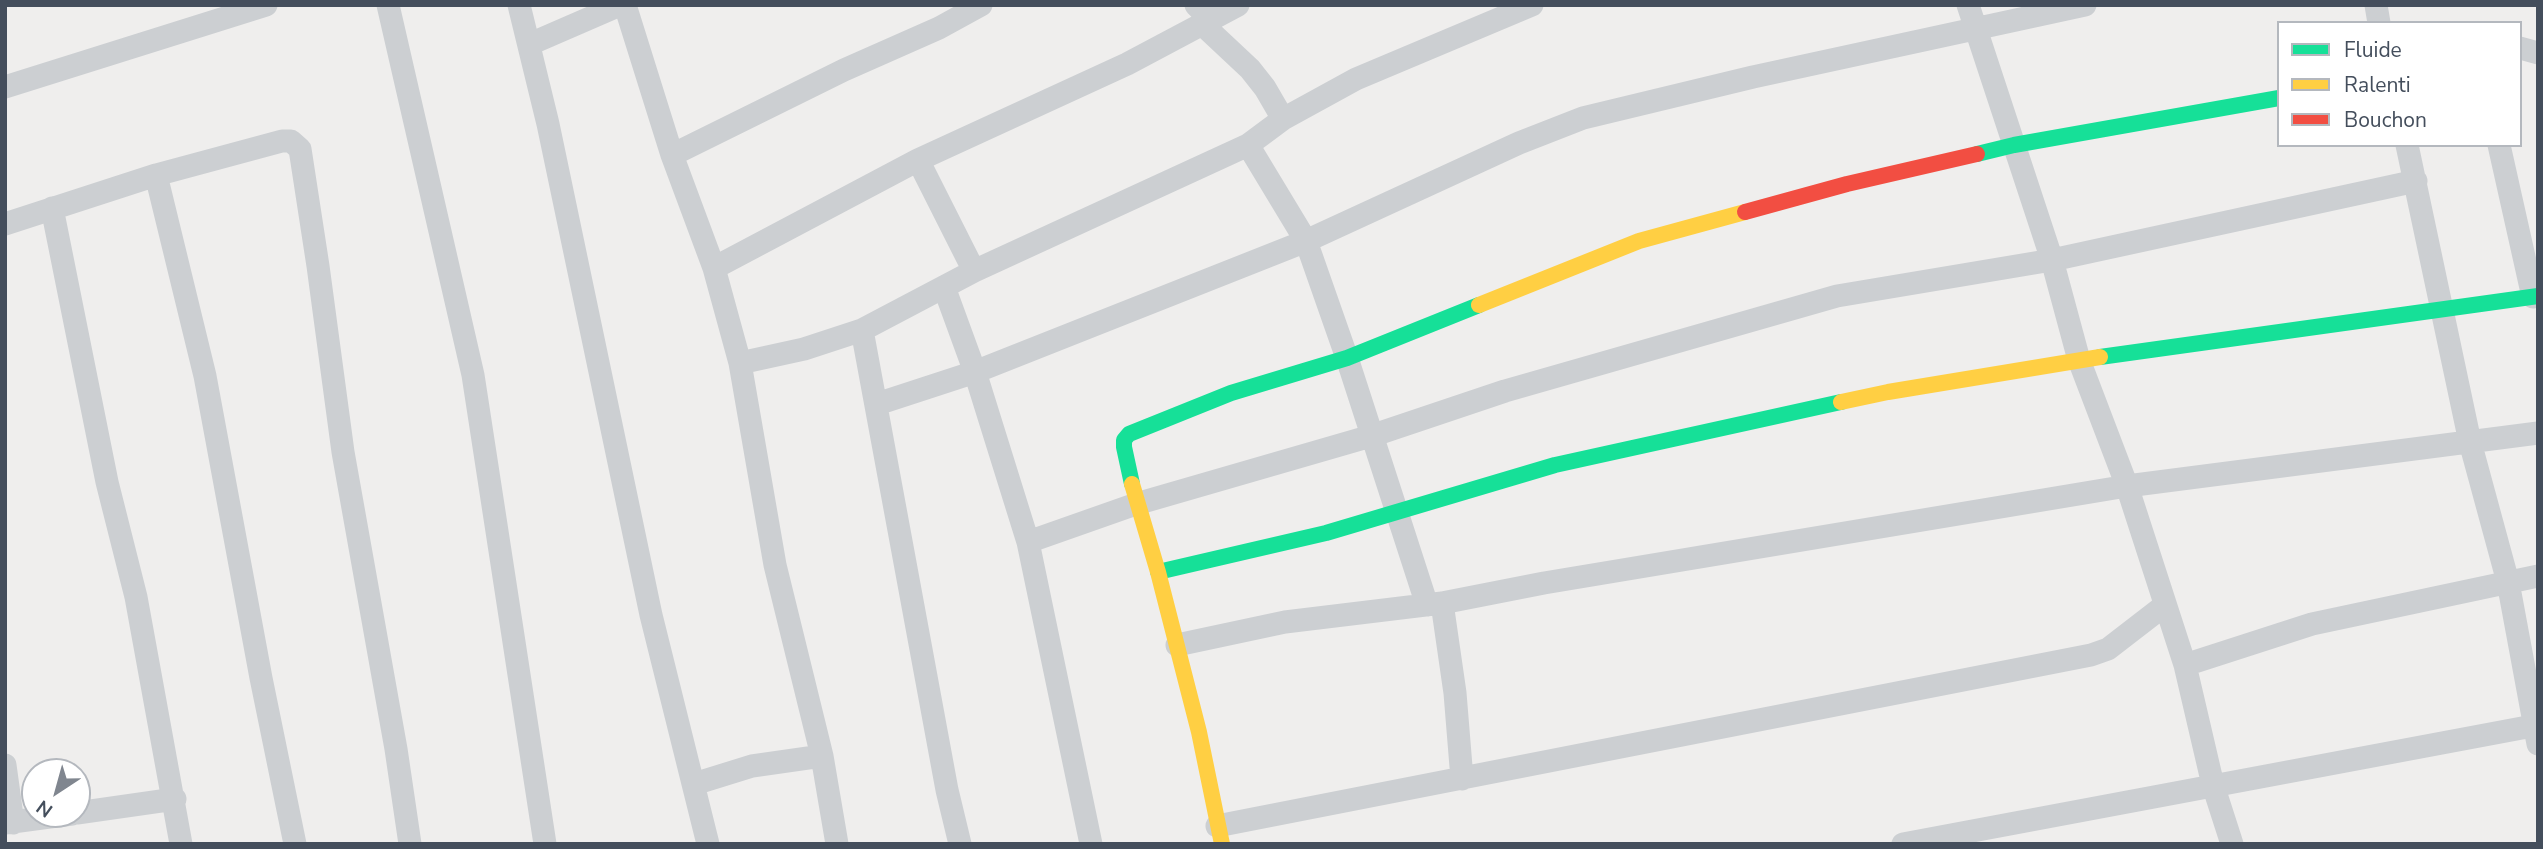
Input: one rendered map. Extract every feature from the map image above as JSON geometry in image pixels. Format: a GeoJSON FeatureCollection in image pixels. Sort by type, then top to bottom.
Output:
{"type":"FeatureCollection","features":[{"type":"Feature","properties":{"kind":"street"},"geometry":{"type":"LineString","coordinates":[[5,87],[266,5]]}},
{"type":"Feature","properties":{"kind":"street"},"geometry":{"type":"LineString","coordinates":[[388,5],[473,375],[545,844]]}},
{"type":"Feature","properties":{"kind":"street"},"geometry":{"type":"LineString","coordinates":[[519,5],[530,44],[651,615],[708,844]]}},
{"type":"Feature","properties":{"kind":"street"},"geometry":{"type":"LineString","coordinates":[[530,44],[623,5],[672,155],[714,268],[740,363],[775,565],[822,756],[837,844]]}},
{"type":"Feature","properties":{"kind":"street"},"geometry":{"type":"LineString","coordinates":[[672,155],[844,70],[939,29],[981,5]]}},
{"type":"Feature","properties":{"kind":"street"},"geometry":{"type":"LineString","coordinates":[[714,268],[918,160],[1127,64],[1203,16],[1238,5]]}},
{"type":"Feature","properties":{"kind":"street"},"geometry":{"type":"LineString","coordinates":[[740,363],[804,349],[862,330],[974,271],[1248,145],[1283,119],[1356,79],[1532,5]]}},
{"type":"Feature","properties":{"kind":"street"},"geometry":{"type":"LineString","coordinates":[[1968,5],[2052,260],[2079,360],[2127,486],[2185,665],[2213,785],[2232,844]]}},
{"type":"Feature","properties":{"kind":"street"},"geometry":{"type":"LineString","coordinates":[[877,404],[975,372],[1306,241],[1519,144],[1583,118],[1702,89],[2085,5]]}},
{"type":"Feature","properties":{"kind":"street"},"geometry":{"type":"LineString","coordinates":[[1203,16],[1265,88],[1283,119]]}},
{"type":"Feature","properties":{"kind":"street"},"geometry":{"type":"LineString","coordinates":[[2165,605],[2116,644],[2091,655],[1462,779],[1220,835],[1199,732],[1158,572],[1136,504],[1124,440],[1129,434],[1231,393],[1347,358],[1639,241],[1847,184],[2014,145],[2277,98]]}},
{"type":"Feature","properties":{"kind":"street"},"geometry":{"type":"LineString","coordinates":[[5,224],[156,175],[282,141],[291,141],[300,149],[343,452],[396,749],[410,844]]}},
{"type":"Feature","properties":{"kind":"street"},"geometry":{"type":"LineString","coordinates":[[1248,145],[1306,241],[1398,513],[1434,604],[1455,693],[1462,779]]}},
{"type":"Feature","properties":{"kind":"street"},"geometry":{"type":"LineString","coordinates":[[1903,844],[2213,785],[2536,732],[2508,582],[2470,442],[2408,147]]}},
{"type":"Feature","properties":{"kind":"street"},"geometry":{"type":"LineString","coordinates":[[1158,572],[1326,533],[1555,465],[1888,392],[2079,360],[2535,296],[2498,147]]}},
{"type":"Feature","properties":{"kind":"street"},"geometry":{"type":"LineString","coordinates":[[918,160],[974,271]]}},
{"type":"Feature","properties":{"kind":"street"},"geometry":{"type":"LineString","coordinates":[[156,175],[205,376],[295,844]]}},
{"type":"Feature","properties":{"kind":"street"},"geometry":{"type":"LineString","coordinates":[[1028,542],[1136,504],[1371,436],[1505,391],[1837,296],[2052,260],[2416,181]]}},
{"type":"Feature","properties":{"kind":"street"},"geometry":{"type":"LineString","coordinates":[[52,208],[107,482],[136,597],[181,844]]}},
{"type":"Feature","properties":{"kind":"street"},"geometry":{"type":"LineString","coordinates":[[944,287],[975,372],[1028,542],[1060,707],[1091,844]]}},
{"type":"Feature","properties":{"kind":"street"},"geometry":{"type":"LineString","coordinates":[[862,330],[947,790],[960,844]]}},
{"type":"Feature","properties":{"kind":"street"},"geometry":{"type":"LineString","coordinates":[[1177,645],[1285,622],[1434,604],[1544,583],[2127,486],[2538,433]]}},
{"type":"Feature","properties":{"kind":"street"},"geometry":{"type":"LineString","coordinates":[[2185,665],[2312,624],[2538,576]]}},
{"type":"Feature","properties":{"kind":"street"},"geometry":{"type":"LineString","coordinates":[[694,784],[752,766],[822,756]]}},
{"type":"Feature","properties":{"kind":"street"},"geometry":{"type":"LineString","coordinates":[[5,765],[9,823]]}},
{"type":"Feature","properties":{"kind":"street"},"geometry":{"type":"LineString","coordinates":[[91,811],[174,799]]}},
{"type":"Feature","properties":{"kind":"traffic: fast"},"geometry":{"type":"LineString","coordinates":[[1977,154],[2014,145],[2277,98]]}},
{"type":"Feature","properties":{"kind":"traffic: fast"},"geometry":{"type":"LineString","coordinates":[[2100,357],[2538,296]]}},
{"type":"Feature","properties":{"kind":"traffic: fast"},"geometry":{"type":"LineString","coordinates":[[1132,484],[1124,447],[1124,440],[1129,434],[1231,393],[1347,358],[1479,305]]}},
{"type":"Feature","properties":{"kind":"traffic: fast"},"geometry":{"type":"LineString","coordinates":[[1158,572],[1326,533],[1555,465],[1841,402]]}},
{"type":"Feature","properties":{"kind":"traffic: slow"},"geometry":{"type":"LineString","coordinates":[[1479,305],[1639,241],[1745,212]]}},
{"type":"Feature","properties":{"kind":"traffic: slow"},"geometry":{"type":"LineString","coordinates":[[1841,402],[2100,357]]}},
{"type":"Feature","properties":{"kind":"traffic: slow"},"geometry":{"type":"LineString","coordinates":[[1132,484],[1158,572],[1199,732],[1222,844]]}},
{"type":"Feature","properties":{"kind":"traffic: jam"},"geometry":{"type":"LineString","coordinates":[[1745,212],[1847,184],[1977,154]]}}]}
